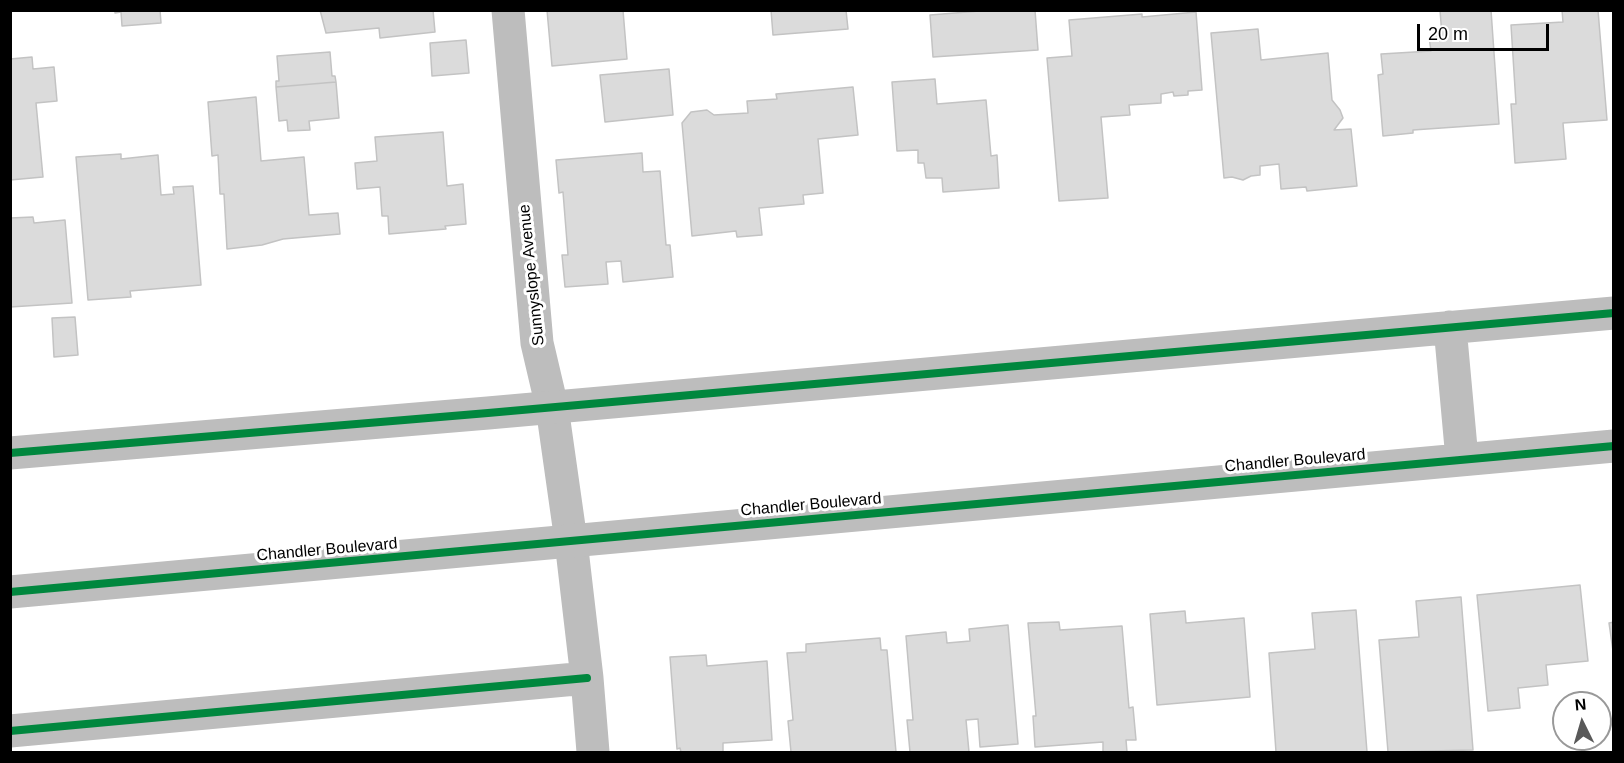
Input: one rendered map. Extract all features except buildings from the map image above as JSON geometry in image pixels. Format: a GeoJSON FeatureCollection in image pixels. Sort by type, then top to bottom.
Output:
{"type":"FeatureCollection","features":[{"type":"Feature","properties":{"kind":"street","name":"Sunnyslope Avenue"},"geometry":{"type":"LineString","coordinates":[[508,10],[537,343],[552,407],[571,541],[593,753]]}},
{"type":"Feature","properties":{"kind":"street"},"geometry":{"type":"LineString","coordinates":[[10,453],[1614,313]]}},
{"type":"Feature","properties":{"kind":"street"},"geometry":{"type":"LineString","coordinates":[[1450,327],[1462,459]]}},
{"type":"Feature","properties":{"kind":"street","name":"Chandler Boulevard"},"geometry":{"type":"LineString","coordinates":[[10,592],[1614,446]]}},
{"type":"Feature","properties":{"kind":"street"},"geometry":{"type":"LineString","coordinates":[[10,731],[587,678]]}},
{"type":"Feature","properties":{"kind":"cycle path"},"geometry":{"type":"LineString","coordinates":[[10,453],[1614,313]]}},
{"type":"Feature","properties":{"kind":"cycle path"},"geometry":{"type":"LineString","coordinates":[[10,592],[1614,446]]}},
{"type":"Feature","properties":{"kind":"cycle path"},"geometry":{"type":"LineString","coordinates":[[10,731],[587,678]]}}]}
